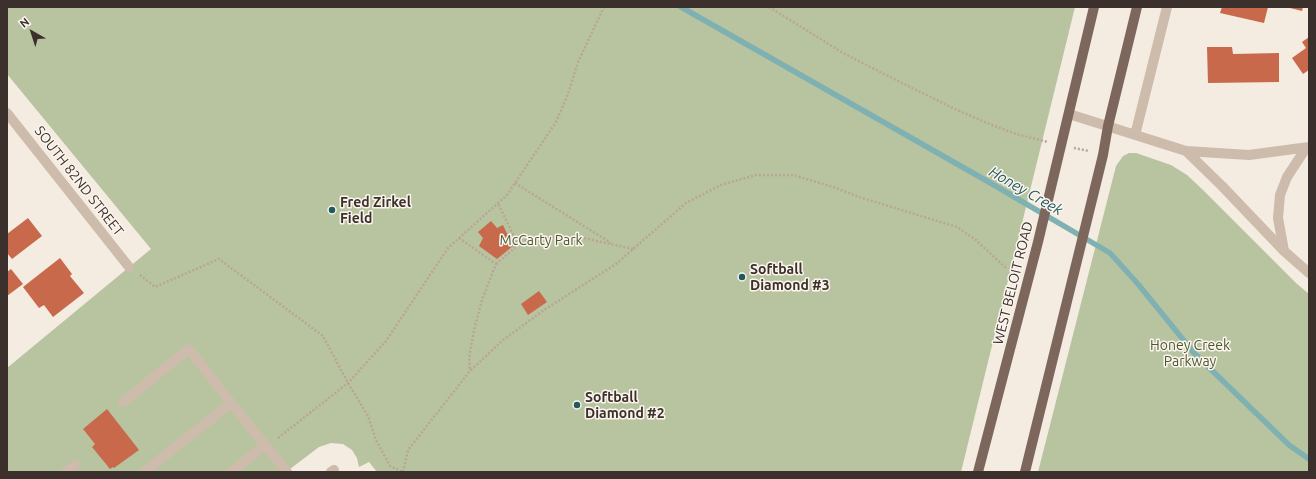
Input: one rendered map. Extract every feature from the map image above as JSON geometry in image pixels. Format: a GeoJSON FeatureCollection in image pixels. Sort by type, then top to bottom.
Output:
{"type":"FeatureCollection","features":[{"type":"Feature","properties":{"kind":"main road","name":"WEST BELOIT ROAD"},"geometry":{"type":"LineString","coordinates":[[978,472],[1038,242],[1094,7]]}},
{"type":"Feature","properties":{"kind":"main road"},"geometry":{"type":"LineString","coordinates":[[1026,472],[1103,155],[1108,126],[1137,7]]}},
{"type":"Feature","properties":{"kind":"street"},"geometry":{"type":"LineString","coordinates":[[1135,135],[1167,7]]}},
{"type":"Feature","properties":{"kind":"street","name":"SOUTH 82ND STREET"},"geometry":{"type":"LineString","coordinates":[[7,113],[130,267]]}},
{"type":"Feature","properties":{"kind":"street"},"geometry":{"type":"LineString","coordinates":[[1069,114],[1186,151],[1249,154],[1307,148]]}},
{"type":"Feature","properties":{"kind":"street"},"geometry":{"type":"LineString","coordinates":[[1284,251],[1278,218],[1280,195],[1287,177],[1307,148]]}},
{"type":"Feature","properties":{"kind":"street"},"geometry":{"type":"LineString","coordinates":[[1186,151],[1222,186],[1284,251],[1309,274]]}},
{"type":"Feature","properties":{"kind":"street"},"geometry":{"type":"LineString","coordinates":[[124,402],[189,349],[230,403],[287,472]]}},
{"type":"Feature","properties":{"kind":"street"},"geometry":{"type":"LineString","coordinates":[[144,472],[230,403]]}},
{"type":"Feature","properties":{"kind":"street"},"geometry":{"type":"LineString","coordinates":[[231,472],[265,445]]}},
{"type":"Feature","properties":{"kind":"street"},"geometry":{"type":"LineString","coordinates":[[66,472],[75,465]]}},
{"type":"Feature","properties":{"kind":"path"},"geometry":{"type":"LineString","coordinates":[[265,445],[280,437],[348,383],[386,341],[448,248],[507,195],[556,122],[568,94],[578,62],[604,7]]}},
{"type":"Feature","properties":{"kind":"path"},"geometry":{"type":"LineString","coordinates":[[769,7],[843,52],[898,82],[955,109],[992,125],[1042,141],[1103,155]]}},
{"type":"Feature","properties":{"kind":"path"},"geometry":{"type":"LineString","coordinates":[[130,267],[155,287],[219,259],[323,336],[348,383],[368,416],[376,440],[390,466],[403,472],[408,450],[470,371],[503,340],[544,310],[616,264],[686,203],[722,185],[756,175],[793,175],[957,227],[976,240],[1007,269]]}},
{"type":"Feature","properties":{"kind":"path"},"geometry":{"type":"LineString","coordinates":[[515,183],[614,245]]}},
{"type":"Feature","properties":{"kind":"path"},"geometry":{"type":"LineString","coordinates":[[498,203],[518,245]]}},
{"type":"Feature","properties":{"kind":"path"},"geometry":{"type":"LineString","coordinates":[[470,371],[469,358],[474,330],[482,300],[496,264],[518,245],[529,240],[544,237],[579,237],[633,249]]}},
{"type":"Feature","properties":{"kind":"path"},"geometry":{"type":"LineString","coordinates":[[459,238],[496,264]]}},
{"type":"Feature","properties":{"kind":"green space","name":"McCarty Park"},"geometry":{"type":"Polygon","coordinates":[[[7,7],[1075,7],[961,472],[377,472],[369,462],[359,467],[357,458],[352,450],[343,444],[331,443],[319,447],[286,472],[7,472],[7,368],[151,249],[7,74],[7,7]]]}},
{"type":"Feature","properties":{"kind":"green space","name":"Honey Creek Parkway"},"geometry":{"type":"Polygon","coordinates":[[[1129,153],[1136,153],[1171,165],[1187,175],[1296,283],[1309,294],[1309,472],[1038,472],[1116,166],[1123,156],[1129,153]]]}},
{"type":"Feature","properties":{"kind":"building"},"geometry":{"type":"Polygon","coordinates":[[[1222,7],[1268,7],[1264,23],[1220,13],[1222,7]]]}},
{"type":"Feature","properties":{"kind":"building"},"geometry":{"type":"Polygon","coordinates":[[[1286,7],[1303,7],[1302,11],[1286,7]]]}},
{"type":"Feature","properties":{"kind":"building"},"geometry":{"type":"Polygon","coordinates":[[[1309,37],[1309,70],[1303,74],[1292,58],[1306,48],[1302,42],[1309,37]]]}},
{"type":"Feature","properties":{"kind":"building"},"geometry":{"type":"Polygon","coordinates":[[[1207,47],[1232,47],[1233,54],[1279,53],[1279,82],[1208,83],[1207,47]]]}},
{"type":"Feature","properties":{"kind":"building"},"geometry":{"type":"Polygon","coordinates":[[[28,218],[42,236],[12,259],[7,253],[7,234],[28,218]]]}},
{"type":"Feature","properties":{"kind":"building"},"geometry":{"type":"Polygon","coordinates":[[[491,221],[497,228],[503,225],[513,246],[497,259],[479,246],[483,238],[478,232],[491,221]]]}},
{"type":"Feature","properties":{"kind":"building"},"geometry":{"type":"Polygon","coordinates":[[[60,258],[72,274],[70,276],[84,293],[53,317],[44,305],[39,308],[23,287],[60,258]]]}},
{"type":"Feature","properties":{"kind":"building"},"geometry":{"type":"Polygon","coordinates":[[[11,269],[23,284],[7,296],[7,272],[11,269]]]}},
{"type":"Feature","properties":{"kind":"building"},"geometry":{"type":"Polygon","coordinates":[[[539,291],[547,302],[528,315],[521,304],[539,291]]]}},
{"type":"Feature","properties":{"kind":"building"},"geometry":{"type":"Polygon","coordinates":[[[107,409],[139,450],[114,468],[113,467],[110,469],[92,447],[95,444],[83,429],[107,409]]]}},
{"type":"Feature","properties":{"kind":"waterway","name":"Honey Creek"},"geometry":{"type":"LineString","coordinates":[[681,7],[987,181],[1110,253],[1138,284],[1194,353],[1289,445],[1309,459]]}},
{"type":"Feature","properties":{"kind":"place","name":"Fred Zirkel Field"},"geometry":{"type":"Point","coordinates":[332,210]}},
{"type":"Feature","properties":{"kind":"place","name":"Softball Diamond #3"},"geometry":{"type":"Point","coordinates":[742,277]}},
{"type":"Feature","properties":{"kind":"place","name":"Softball Diamond #2"},"geometry":{"type":"Point","coordinates":[577,405]}}]}
